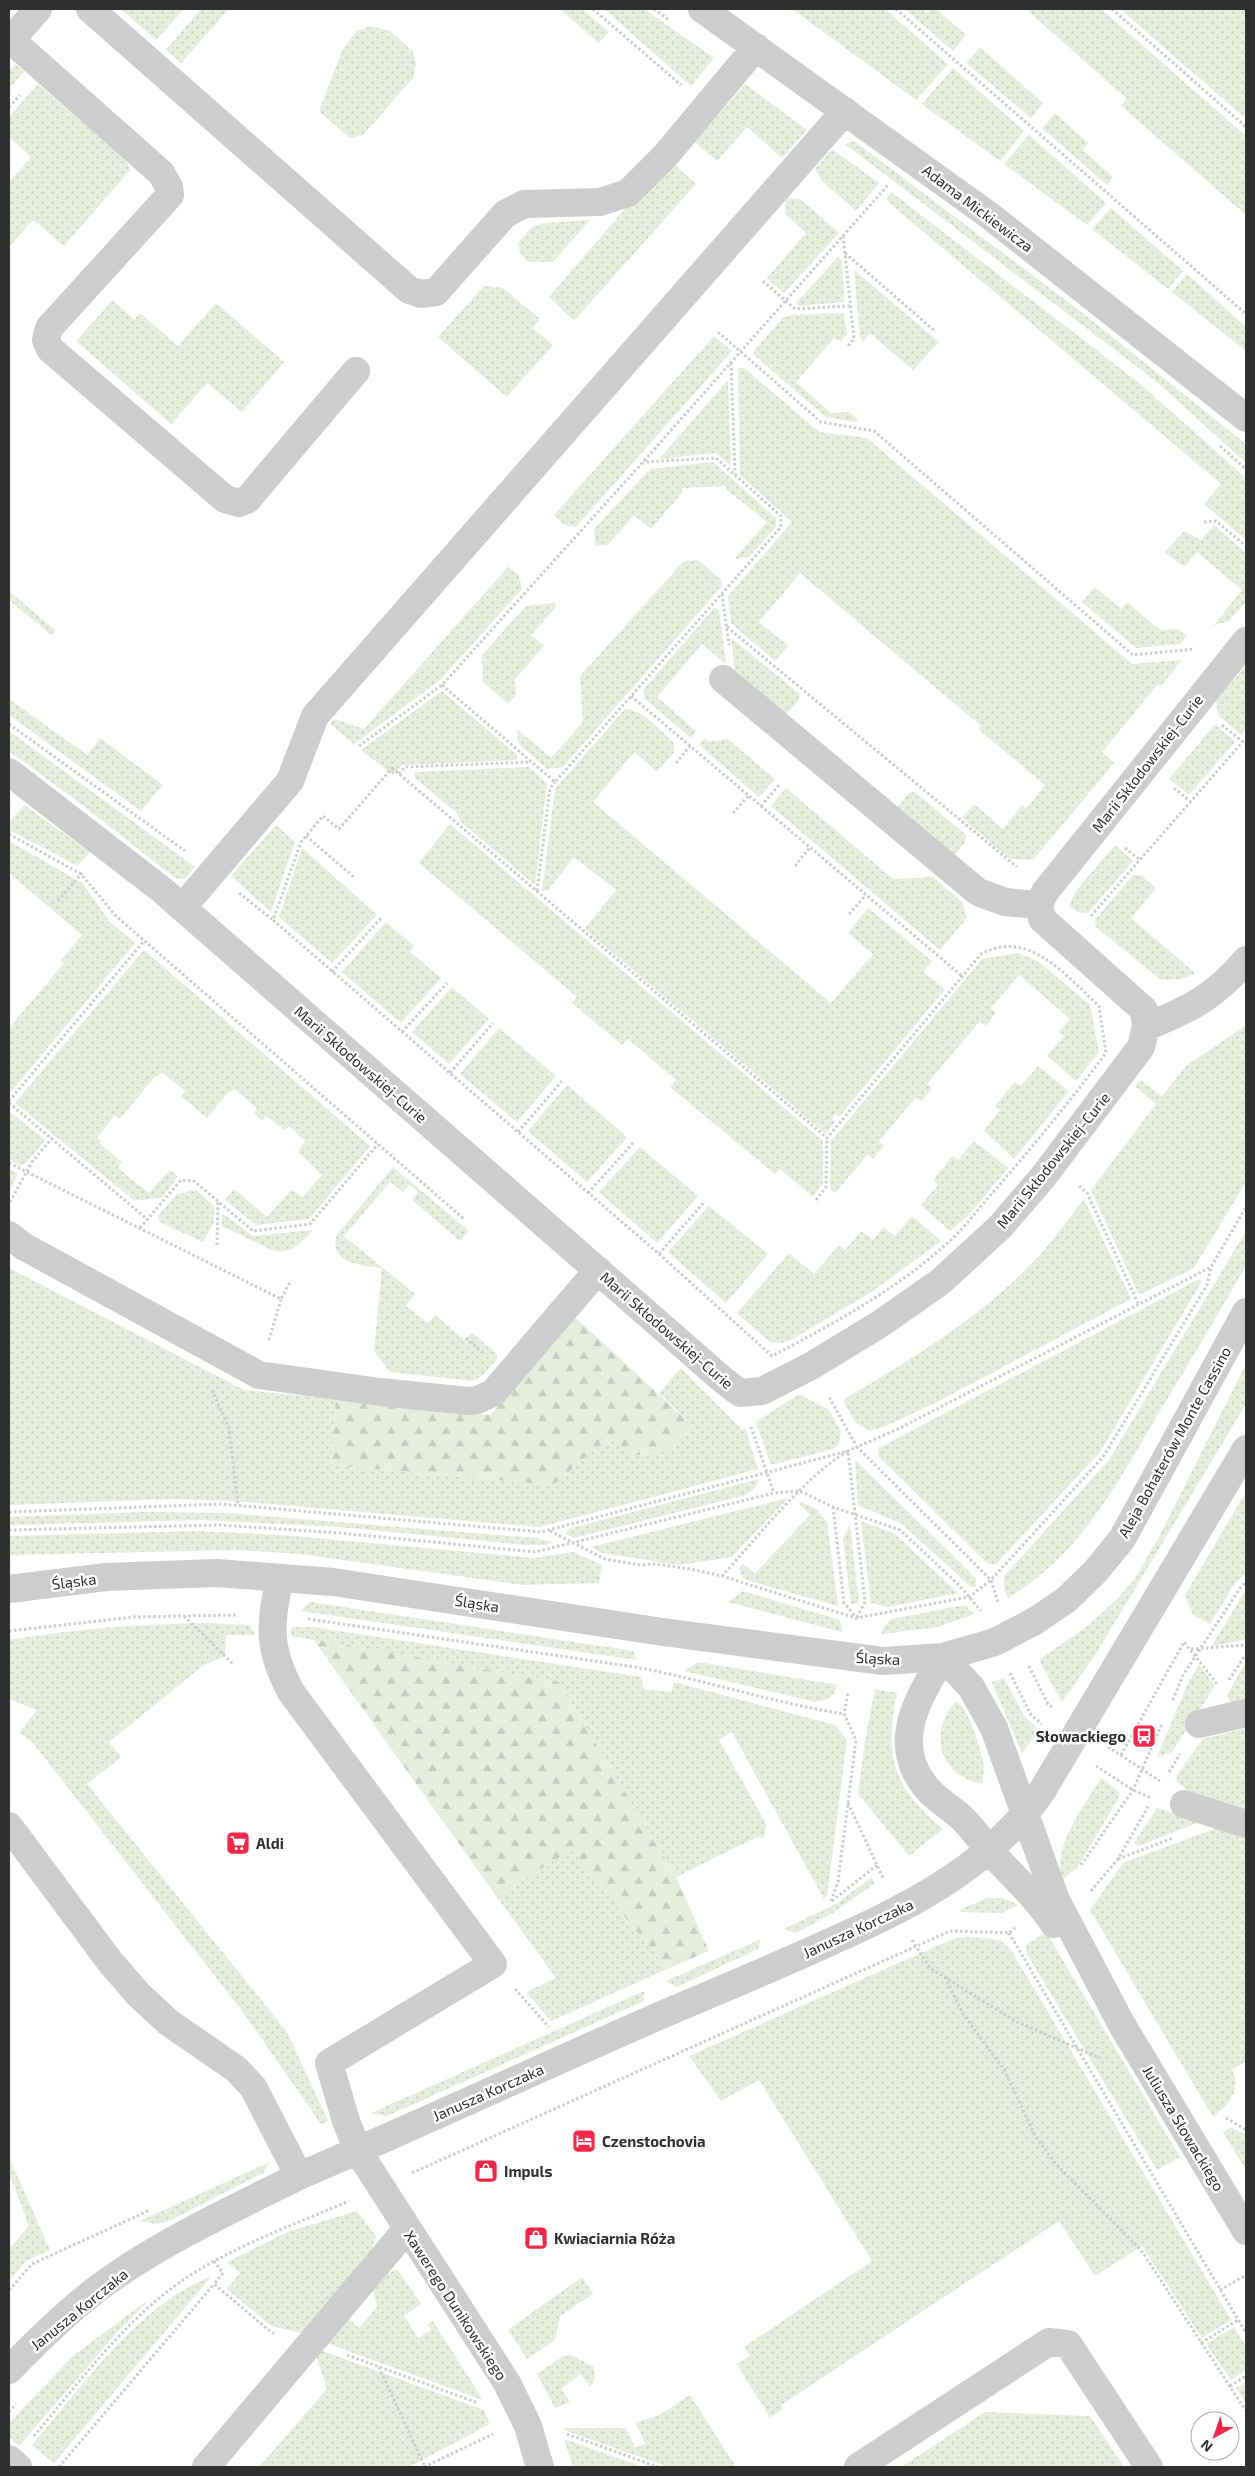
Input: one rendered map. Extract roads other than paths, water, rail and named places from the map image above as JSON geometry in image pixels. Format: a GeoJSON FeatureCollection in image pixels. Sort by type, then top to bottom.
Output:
{"type":"FeatureCollection","features":[{"type":"Feature","properties":{"kind":"street"},"geometry":{"type":"LineString","coordinates":[[38,9],[10,41],[161,173],[169,187],[170,195],[49,328],[46,340],[50,349],[225,499],[239,503],[247,500],[356,371]]}},
{"type":"Feature","properties":{"kind":"street"},"geometry":{"type":"LineString","coordinates":[[90,9],[409,290],[421,294],[436,292],[505,214],[524,204],[600,202],[628,193],[666,155],[756,48]]}},
{"type":"Feature","properties":{"kind":"street","name":"Adama Mickiewicza"},"geometry":{"type":"LineString","coordinates":[[702,9],[990,216],[1246,418]]}},
{"type":"Feature","properties":{"kind":"street"},"geometry":{"type":"LineString","coordinates":[[182,908],[290,781],[315,716],[845,111]]}},
{"type":"Feature","properties":{"kind":"street","name":"Marii Skłodowskiej-Curie"},"geometry":{"type":"LineString","coordinates":[[1039,905],[1045,892],[1246,641]]}},
{"type":"Feature","properties":{"kind":"street"},"geometry":{"type":"LineString","coordinates":[[722,679],[978,892],[1005,902],[1039,905],[1042,919],[1144,1010],[1146,1027],[1188,1010],[1226,983],[1246,960]]}},
{"type":"Feature","properties":{"kind":"street","name":"Marii Skłodowskiej-Curie"},"geometry":{"type":"LineString","coordinates":[[9,772],[182,908],[740,1393],[762,1391],[794,1374],[880,1324],[940,1282],[1000,1227],[1044,1154],[1141,1047],[1146,1027]]}},
{"type":"Feature","properties":{"kind":"street"},"geometry":{"type":"LineString","coordinates":[[9,1235],[23,1246],[259,1375],[380,1392],[477,1400],[493,1393],[598,1270]]}},
{"type":"Feature","properties":{"kind":"street","name":"Aleja Bohaterów Monte Cassino"},"geometry":{"type":"LineString","coordinates":[[944,1657],[995,1642],[1036,1621],[1066,1600],[1095,1572],[1122,1539],[1246,1312]]}},
{"type":"Feature","properties":{"kind":"street"},"geometry":{"type":"LineString","coordinates":[[990,1851],[1027,1813],[1070,1746],[1246,1449]]}},
{"type":"Feature","properties":{"kind":"street","name":"Śląska"},"geometry":{"type":"LineString","coordinates":[[9,1589],[106,1577],[217,1573],[333,1582],[663,1632],[883,1661],[944,1657]]}},
{"type":"Feature","properties":{"kind":"street","name":"Xawerego Dunikowskiego"},"geometry":{"type":"LineString","coordinates":[[280,1578],[271,1615],[273,1646],[278,1668],[291,1692],[494,1964],[329,2063],[346,2121],[358,2151],[507,2383],[528,2426],[540,2467]]}},
{"type":"Feature","properties":{"kind":"street"},"geometry":{"type":"LineString","coordinates":[[944,1657],[971,1687],[994,1728],[1027,1813],[1052,1892],[1122,2025],[1044,1908],[962,1819],[924,1785],[911,1760],[908,1747],[913,1715],[921,1693],[944,1657]]}},
{"type":"Feature","properties":{"kind":"street"},"geometry":{"type":"LineString","coordinates":[[1199,1724],[1246,1713]]}},
{"type":"Feature","properties":{"kind":"street"},"geometry":{"type":"LineString","coordinates":[[1184,1804],[1246,1824]]}},
{"type":"Feature","properties":{"kind":"street"},"geometry":{"type":"LineString","coordinates":[[9,1826],[111,1963],[138,1994],[168,2022],[236,2069],[253,2087],[299,2176]]}},
{"type":"Feature","properties":{"kind":"street","name":"Janusza Korczaka"},"geometry":{"type":"LineString","coordinates":[[9,2370],[52,2329],[104,2284],[155,2250],[221,2214],[299,2176],[897,1911],[932,1892],[990,1851]]}},
{"type":"Feature","properties":{"kind":"street","name":"Juliusza Słowackiego"},"geometry":{"type":"LineString","coordinates":[[1122,2025],[1246,2232]]}},
{"type":"Feature","properties":{"kind":"street"},"geometry":{"type":"LineString","coordinates":[[206,2467],[407,2229]]}},
{"type":"Feature","properties":{"kind":"street"},"geometry":{"type":"LineString","coordinates":[[858,2467],[1049,2342],[1068,2344],[1149,2467]]}},
{"type":"Feature","properties":{"kind":"place","name":"Słowackiego"},"geometry":{"type":"Point","coordinates":[1144,1736]}},
{"type":"Feature","properties":{"kind":"place","name":"Aldi"},"geometry":{"type":"Point","coordinates":[238,1843]}},
{"type":"Feature","properties":{"kind":"place","name":"Czenstochovia"},"geometry":{"type":"Point","coordinates":[584,2141]}},
{"type":"Feature","properties":{"kind":"place","name":"Impuls"},"geometry":{"type":"Point","coordinates":[486,2171]}},
{"type":"Feature","properties":{"kind":"place","name":"Kwiaciarnia Róża"},"geometry":{"type":"Point","coordinates":[536,2238]}}]}
